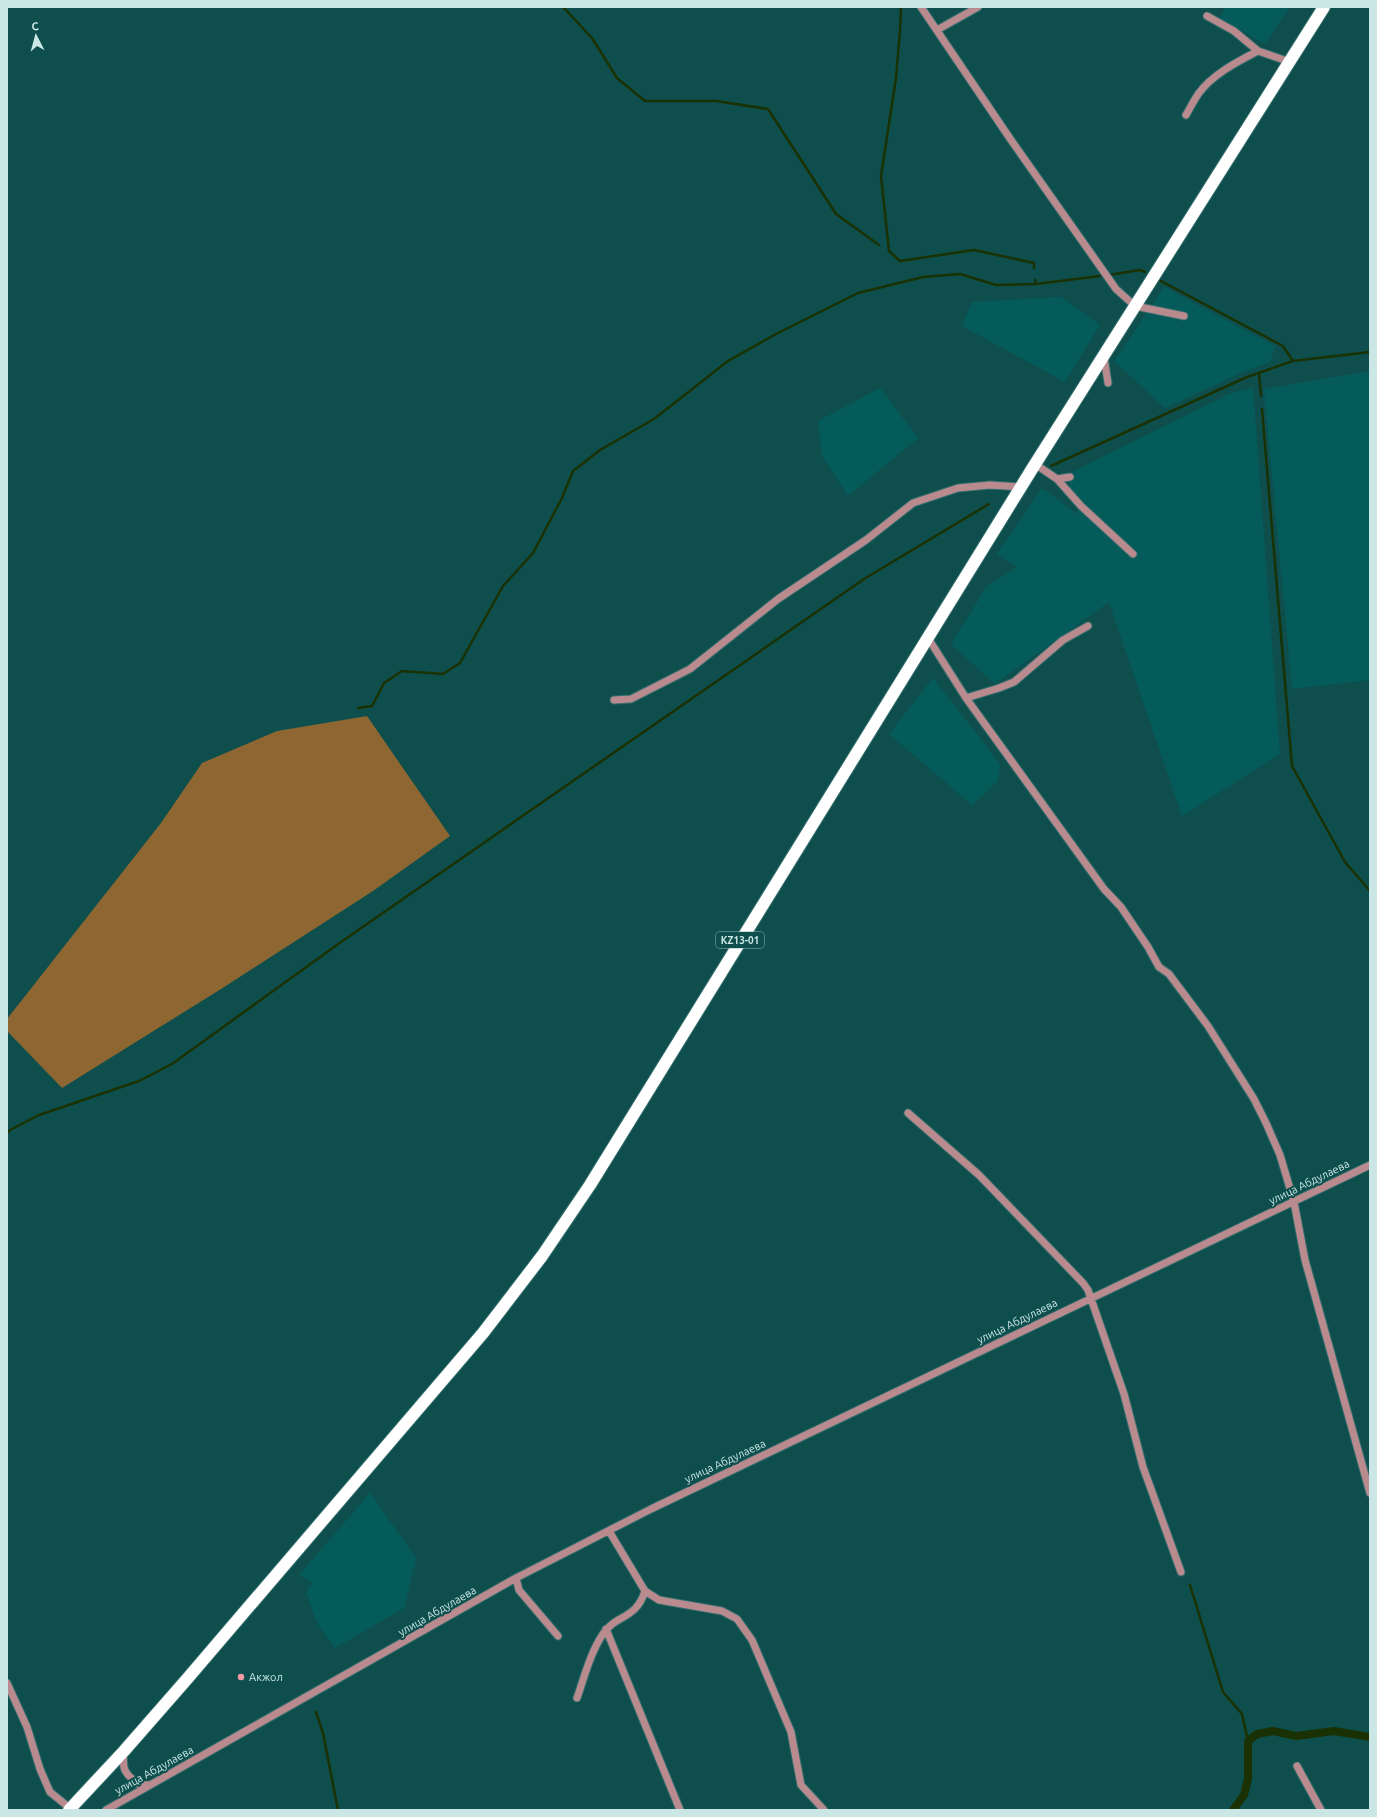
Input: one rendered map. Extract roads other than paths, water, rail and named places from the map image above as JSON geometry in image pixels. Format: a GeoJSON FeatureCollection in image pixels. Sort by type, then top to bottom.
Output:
{"type":"FeatureCollection","features":[{"type":"Feature","properties":{"kind":"highway","name":"KZ13-01"},"geometry":{"type":"LineString","coordinates":[[70,1809],[124,1751],[453,1369],[483,1333],[542,1256],[590,1185],[727,960],[1035,464],[1324,7]]}},
{"type":"Feature","properties":{"kind":"street"},"geometry":{"type":"LineString","coordinates":[[921,7],[1110,282],[1135,306],[1184,316]]}},
{"type":"Feature","properties":{"kind":"street"},"geometry":{"type":"LineString","coordinates":[[937,30],[978,7]]}},
{"type":"Feature","properties":{"kind":"street"},"geometry":{"type":"LineString","coordinates":[[1207,16],[1234,31],[1258,51],[1290,62]]}},
{"type":"Feature","properties":{"kind":"street"},"geometry":{"type":"LineString","coordinates":[[1186,115],[1199,93],[1216,77],[1238,61],[1258,51]]}},
{"type":"Feature","properties":{"kind":"street"},"geometry":{"type":"LineString","coordinates":[[1104,356],[1108,383]]}},
{"type":"Feature","properties":{"kind":"street"},"geometry":{"type":"LineString","coordinates":[[1035,464],[1057,480],[1081,506],[1133,554]]}},
{"type":"Feature","properties":{"kind":"street"},"geometry":{"type":"LineString","coordinates":[[1057,480],[1070,477]]}},
{"type":"Feature","properties":{"kind":"street"},"geometry":{"type":"LineString","coordinates":[[614,700],[631,700],[690,669],[778,598],[866,540],[913,503],[958,488],[990,485],[1021,487]]}},
{"type":"Feature","properties":{"kind":"street"},"geometry":{"type":"LineString","coordinates":[[966,698],[1014,682],[1063,640],[1088,626]]}},
{"type":"Feature","properties":{"kind":"street"},"geometry":{"type":"LineString","coordinates":[[928,638],[966,698],[1104,889],[1121,907],[1148,947],[1159,967],[1169,974],[1208,1026],[1254,1098],[1280,1155],[1294,1202],[1305,1260],[1338,1395],[1370,1493]]}},
{"type":"Feature","properties":{"kind":"street"},"geometry":{"type":"LineString","coordinates":[[908,1113],[979,1175],[1083,1283],[1091,1298],[1124,1394],[1143,1467],[1181,1572]]}},
{"type":"Feature","properties":{"kind":"street","name":"улица Абдулаева"},"geometry":{"type":"LineString","coordinates":[[106,1810],[516,1578],[651,1509],[1370,1165]]}},
{"type":"Feature","properties":{"kind":"street"},"geometry":{"type":"LineString","coordinates":[[609,1531],[645,1591],[659,1600],[722,1611],[732,1615],[742,1625],[752,1640],[791,1732],[801,1785],[824,1810]]}},
{"type":"Feature","properties":{"kind":"street"},"geometry":{"type":"LineString","coordinates":[[516,1578],[519,1590],[558,1636]]}},
{"type":"Feature","properties":{"kind":"street"},"geometry":{"type":"LineString","coordinates":[[577,1698],[596,1647],[606,1629],[633,1612],[642,1600],[645,1591]]}},
{"type":"Feature","properties":{"kind":"street"},"geometry":{"type":"LineString","coordinates":[[606,1629],[680,1810]]}},
{"type":"Feature","properties":{"kind":"street"},"geometry":{"type":"LineString","coordinates":[[7,1683],[27,1727],[40,1769],[50,1792],[70,1809]]}},
{"type":"Feature","properties":{"kind":"street"},"geometry":{"type":"LineString","coordinates":[[124,1751],[123,1767],[129,1777],[138,1784],[152,1784]]}},
{"type":"Feature","properties":{"kind":"street"},"geometry":{"type":"LineString","coordinates":[[1297,1766],[1321,1810]]}},
{"type":"Feature","properties":{"kind":"waterway"},"geometry":{"type":"LineString","coordinates":[[563,7],[592,38],[617,78],[645,101],[716,101],[768,109],[836,214],[879,245]]}},
{"type":"Feature","properties":{"kind":"waterway"},"geometry":{"type":"LineString","coordinates":[[901,7],[896,78],[881,176],[889,251],[900,261],[974,250],[1034,263],[1034,268]]}},
{"type":"Feature","properties":{"kind":"waterway"},"geometry":{"type":"LineString","coordinates":[[1109,275],[1140,270],[1145,272]]}},
{"type":"Feature","properties":{"kind":"waterway"},"geometry":{"type":"LineString","coordinates":[[358,708],[372,706],[384,683],[402,671],[443,674],[460,663],[503,586],[533,553],[562,498],[573,471],[600,450],[654,419],[728,361],[776,334],[858,293],[923,277],[960,274],[996,285],[1036,284],[1100,276]]}},
{"type":"Feature","properties":{"kind":"waterway"},"geometry":{"type":"LineString","coordinates":[[1035,280],[1036,284]]}},
{"type":"Feature","properties":{"kind":"waterway"},"geometry":{"type":"LineString","coordinates":[[1159,280],[1283,346],[1293,361]]}},
{"type":"Feature","properties":{"kind":"waterway"},"geometry":{"type":"LineString","coordinates":[[1051,466],[1247,377],[1293,361],[1370,352]]}},
{"type":"Feature","properties":{"kind":"waterway"},"geometry":{"type":"LineString","coordinates":[[1259,373],[1261,396]]}},
{"type":"Feature","properties":{"kind":"waterway"},"geometry":{"type":"LineString","coordinates":[[1262,409],[1292,766],[1345,862],[1370,891]]}},
{"type":"Feature","properties":{"kind":"waterway"},"geometry":{"type":"LineString","coordinates":[[7,1133],[39,1115],[139,1081],[172,1064],[341,942],[864,579],[989,504]]}},
{"type":"Feature","properties":{"kind":"waterway"},"geometry":{"type":"LineString","coordinates":[[1190,1585],[1223,1692],[1242,1714],[1248,1741]]}},
{"type":"Feature","properties":{"kind":"waterway"},"geometry":{"type":"LineString","coordinates":[[316,1712],[323,1733],[338,1810]]}},
{"type":"Feature","properties":{"kind":"waterway"},"geometry":{"type":"LineString","coordinates":[[1233,1810],[1244,1795],[1248,1779],[1248,1741],[1257,1734],[1273,1731],[1296,1736],[1334,1731],[1370,1737]]}},
{"type":"Feature","properties":{"kind":"place","name":"Акжол"},"geometry":{"type":"Point","coordinates":[241,1677]}}]}
